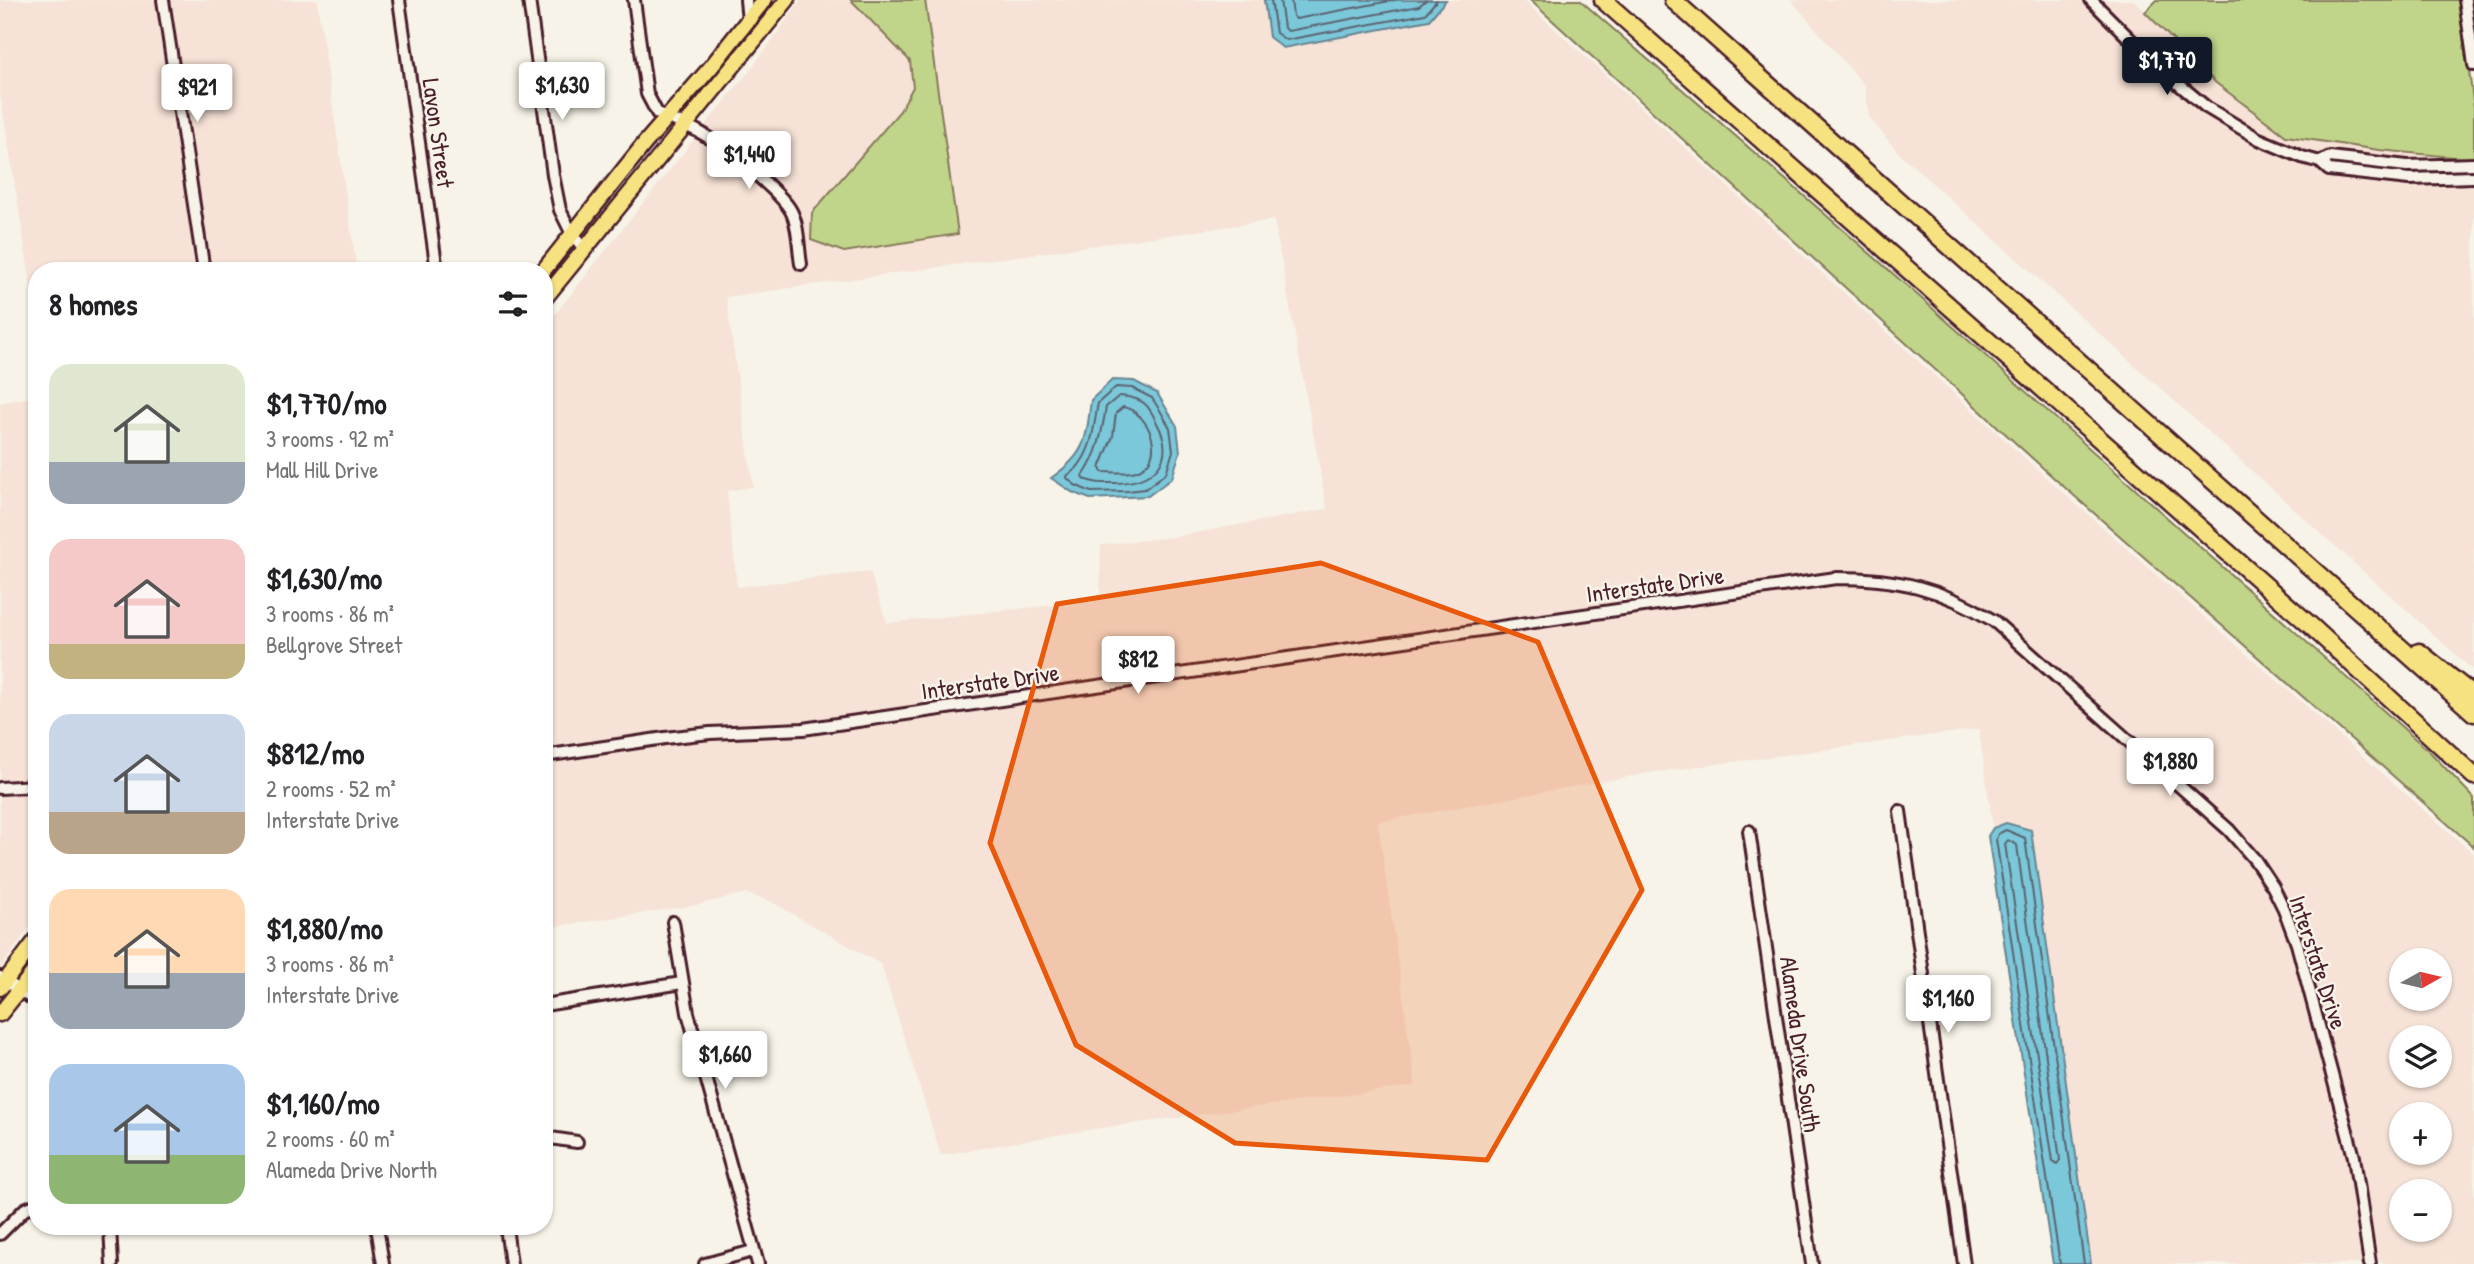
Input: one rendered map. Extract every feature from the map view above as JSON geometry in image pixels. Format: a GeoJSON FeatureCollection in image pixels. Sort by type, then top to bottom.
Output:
{"type":"FeatureCollection","features":[{"type":"Feature","properties":{"kind":"highway"},"geometry":{"type":"LineString","coordinates":[[1595,0],[1667,57]]}},
{"type":"Feature","properties":{"kind":"highway"},"geometry":{"type":"LineString","coordinates":[[1603,0],[2291,608],[2474,776]]}},
{"type":"Feature","properties":{"kind":"highway"},"geometry":{"type":"LineString","coordinates":[[1672,0],[2474,713]]}},
{"type":"Feature","properties":{"kind":"highway"},"geometry":{"type":"LineString","coordinates":[[1689,0],[1711,35]]}},
{"type":"Feature","properties":{"kind":"highway"},"geometry":{"type":"LineString","coordinates":[[2322,578],[2474,696]]}},
{"type":"Feature","properties":{"kind":"main road"},"geometry":{"type":"LineString","coordinates":[[550,262],[764,0]]}},
{"type":"Feature","properties":{"kind":"main road"},"geometry":{"type":"LineString","coordinates":[[553,288],[788,0]]}},
{"type":"Feature","properties":{"kind":"main road"},"geometry":{"type":"LineString","coordinates":[[2,982],[28,950]]}},
{"type":"Feature","properties":{"kind":"main road"},"geometry":{"type":"LineString","coordinates":[[0,1014],[28,979]]}},
{"type":"Feature","properties":{"kind":"street"},"geometry":{"type":"LineString","coordinates":[[163,0],[203,262]]}},
{"type":"Feature","properties":{"kind":"street","name":"Lavon Street"},"geometry":{"type":"LineString","coordinates":[[399,0],[436,262]]}},
{"type":"Feature","properties":{"kind":"street"},"geometry":{"type":"LineString","coordinates":[[529,0],[560,210],[572,234],[584,249]]}},
{"type":"Feature","properties":{"kind":"street"},"geometry":{"type":"LineString","coordinates":[[634,0],[647,94],[657,113],[702,133],[730,153],[783,200],[791,212],[795,226],[801,264]]}},
{"type":"Feature","properties":{"kind":"street"},"geometry":{"type":"LineString","coordinates":[[746,0],[748,21]]}},
{"type":"Feature","properties":{"kind":"street"},"geometry":{"type":"LineString","coordinates":[[2091,0],[2179,87],[2239,128],[2276,147],[2320,162],[2329,170],[2388,177],[2474,177]]}},
{"type":"Feature","properties":{"kind":"street"},"geometry":{"type":"LineString","coordinates":[[2465,0],[2474,65]]}},
{"type":"Feature","properties":{"kind":"street"},"geometry":{"type":"LineString","coordinates":[[2320,162],[2330,157],[2407,166],[2474,164]]}},
{"type":"Feature","properties":{"kind":"street","name":"Interstate Drive"},"geometry":{"type":"LineString","coordinates":[[553,755],[699,734],[803,729],[1836,579],[1894,580],[1922,586],[1962,602],[1994,621],[2212,814],[2255,860],[2284,909],[2297,944],[2354,1157],[2372,1263]]}},
{"type":"Feature","properties":{"kind":"street"},"geometry":{"type":"LineString","coordinates":[[0,788],[28,786]]}},
{"type":"Feature","properties":{"kind":"street"},"geometry":{"type":"LineString","coordinates":[[1900,811],[1964,1264]]}},
{"type":"Feature","properties":{"kind":"street","name":"Alameda Drive South"},"geometry":{"type":"LineString","coordinates":[[1749,831],[1812,1264]]}},
{"type":"Feature","properties":{"kind":"street"},"geometry":{"type":"LineString","coordinates":[[673,922],[682,983],[696,1046],[758,1264]]}},
{"type":"Feature","properties":{"kind":"street"},"geometry":{"type":"LineString","coordinates":[[2,982],[28,995]]}},
{"type":"Feature","properties":{"kind":"street"},"geometry":{"type":"LineString","coordinates":[[553,1004],[682,983]]}},
{"type":"Feature","properties":{"kind":"street"},"geometry":{"type":"LineString","coordinates":[[553,1138],[577,1142]]}},
{"type":"Feature","properties":{"kind":"street"},"geometry":{"type":"LineString","coordinates":[[0,1234],[15,1217],[28,1209]]}},
{"type":"Feature","properties":{"kind":"street"},"geometry":{"type":"LineString","coordinates":[[110,1235],[112,1264]]}},
{"type":"Feature","properties":{"kind":"street"},"geometry":{"type":"LineString","coordinates":[[378,1235],[383,1264]]}},
{"type":"Feature","properties":{"kind":"street"},"geometry":{"type":"LineString","coordinates":[[507,1235],[511,1264]]}},
{"type":"Feature","properties":{"kind":"street"},"geometry":{"type":"LineString","coordinates":[[705,1264],[753,1251]]}},
{"type":"Feature","properties":{"kind":"highlighted area"},"geometry":{"type":"Polygon","coordinates":[[[1321,563],[1538,642],[1642,890],[1487,1160],[1235,1143],[1076,1045],[990,843],[1057,604],[1321,563]]]}},
{"type":"Feature","properties":{"kind":"shaded area"},"geometry":{"type":"Polygon","coordinates":[[[0,0],[157,0],[197,262],[28,262],[28,266],[0,93],[0,0]]]}},
{"type":"Feature","properties":{"kind":"shaded area"},"geometry":{"type":"Polygon","coordinates":[[[169,0],[317,0],[356,262],[209,262],[169,0]]]}},
{"type":"Feature","properties":{"kind":"shaded area"},"geometry":{"type":"Polygon","coordinates":[[[801,0],[851,0],[910,61],[914,87],[900,111],[812,213],[845,252],[958,233],[925,0],[1264,0],[1269,37],[1429,20],[1446,0],[1523,0],[2050,481],[2474,854],[2474,1264],[2386,1264],[2375,1258],[2360,1155],[2303,943],[2290,907],[2260,857],[2239,832],[1998,617],[1976,603],[1924,582],[1894,575],[1835,573],[802,724],[664,732],[553,750],[553,317],[696,137],[726,157],[779,203],[790,227],[795,270],[807,268],[797,210],[788,197],[734,150],[703,128],[755,64],[801,0]],[[1274,220],[726,297],[753,487],[727,491],[737,587],[870,572],[887,623],[1100,600],[1101,545],[1173,537],[1327,509],[1274,220]]]}},
{"type":"Feature","properties":{"kind":"shaded area"},"geometry":{"type":"Polygon","coordinates":[[[1791,0],[2083,0],[2175,91],[2220,123],[2269,150],[2316,166],[2328,175],[2409,184],[2474,182],[2474,671],[1898,152],[1869,117],[1865,86],[1791,0]]]}},
{"type":"Feature","properties":{"kind":"shaded area"},"geometry":{"type":"Polygon","coordinates":[[[2098,0],[2134,0],[2216,83],[2286,136],[2463,159],[2385,159],[2331,152],[2319,156],[2279,143],[2242,124],[2183,83],[2098,0]]]}},
{"type":"Feature","properties":{"kind":"shaded area"},"geometry":{"type":"Polygon","coordinates":[[[28,398],[28,781],[0,783],[0,403],[28,398]]]}},
{"type":"Feature","properties":{"kind":"shaded area"},"geometry":{"type":"Polygon","coordinates":[[[1836,584],[1893,586],[1920,591],[1948,602],[1990,625],[2208,818],[2250,863],[2279,911],[2291,946],[2349,1158],[2364,1264],[2091,1264],[2031,831],[2006,823],[1993,828],[1979,729],[1649,773],[1378,822],[1416,1086],[1093,1129],[941,1155],[881,964],[770,901],[745,893],[697,905],[553,927],[553,761],[710,738],[804,734],[1836,584]]]}},
{"type":"Feature","properties":{"kind":"shaded area"},"geometry":{"type":"Polygon","coordinates":[[[28,790],[28,930],[0,969],[0,793],[28,790]]]}},
{"type":"Feature","properties":{"kind":"green space"},"geometry":{"type":"Polygon","coordinates":[[[851,0],[925,0],[958,234],[844,252],[811,240],[812,213],[900,111],[913,87],[910,61],[851,0]]]}},
{"type":"Feature","properties":{"kind":"green space"},"geometry":{"type":"Polygon","coordinates":[[[1530,0],[1580,0],[1922,299],[2431,753],[2474,798],[2474,847],[2054,478],[1530,0]]]}},
{"type":"Feature","properties":{"kind":"green space"},"geometry":{"type":"Polygon","coordinates":[[[2157,0],[2459,0],[2474,107],[2474,159],[2379,150],[2286,136],[2216,83],[2145,12],[2157,0]]]}},
{"type":"Feature","properties":{"kind":"water"},"geometry":{"type":"Polygon","coordinates":[[[1264,0],[1446,0],[1429,20],[1283,48],[1269,37],[1264,0]]]}},
{"type":"Feature","properties":{"kind":"water"},"geometry":{"type":"Polygon","coordinates":[[[1112,380],[1134,381],[1157,393],[1177,426],[1180,452],[1172,478],[1148,496],[1090,499],[1072,492],[1051,478],[1078,453],[1088,426],[1091,400],[1112,380]]]}},
{"type":"Feature","properties":{"kind":"water"},"geometry":{"type":"Polygon","coordinates":[[[2006,823],[2031,830],[2091,1264],[2053,1264],[1988,836],[1993,828],[2006,823]]]}}]}
